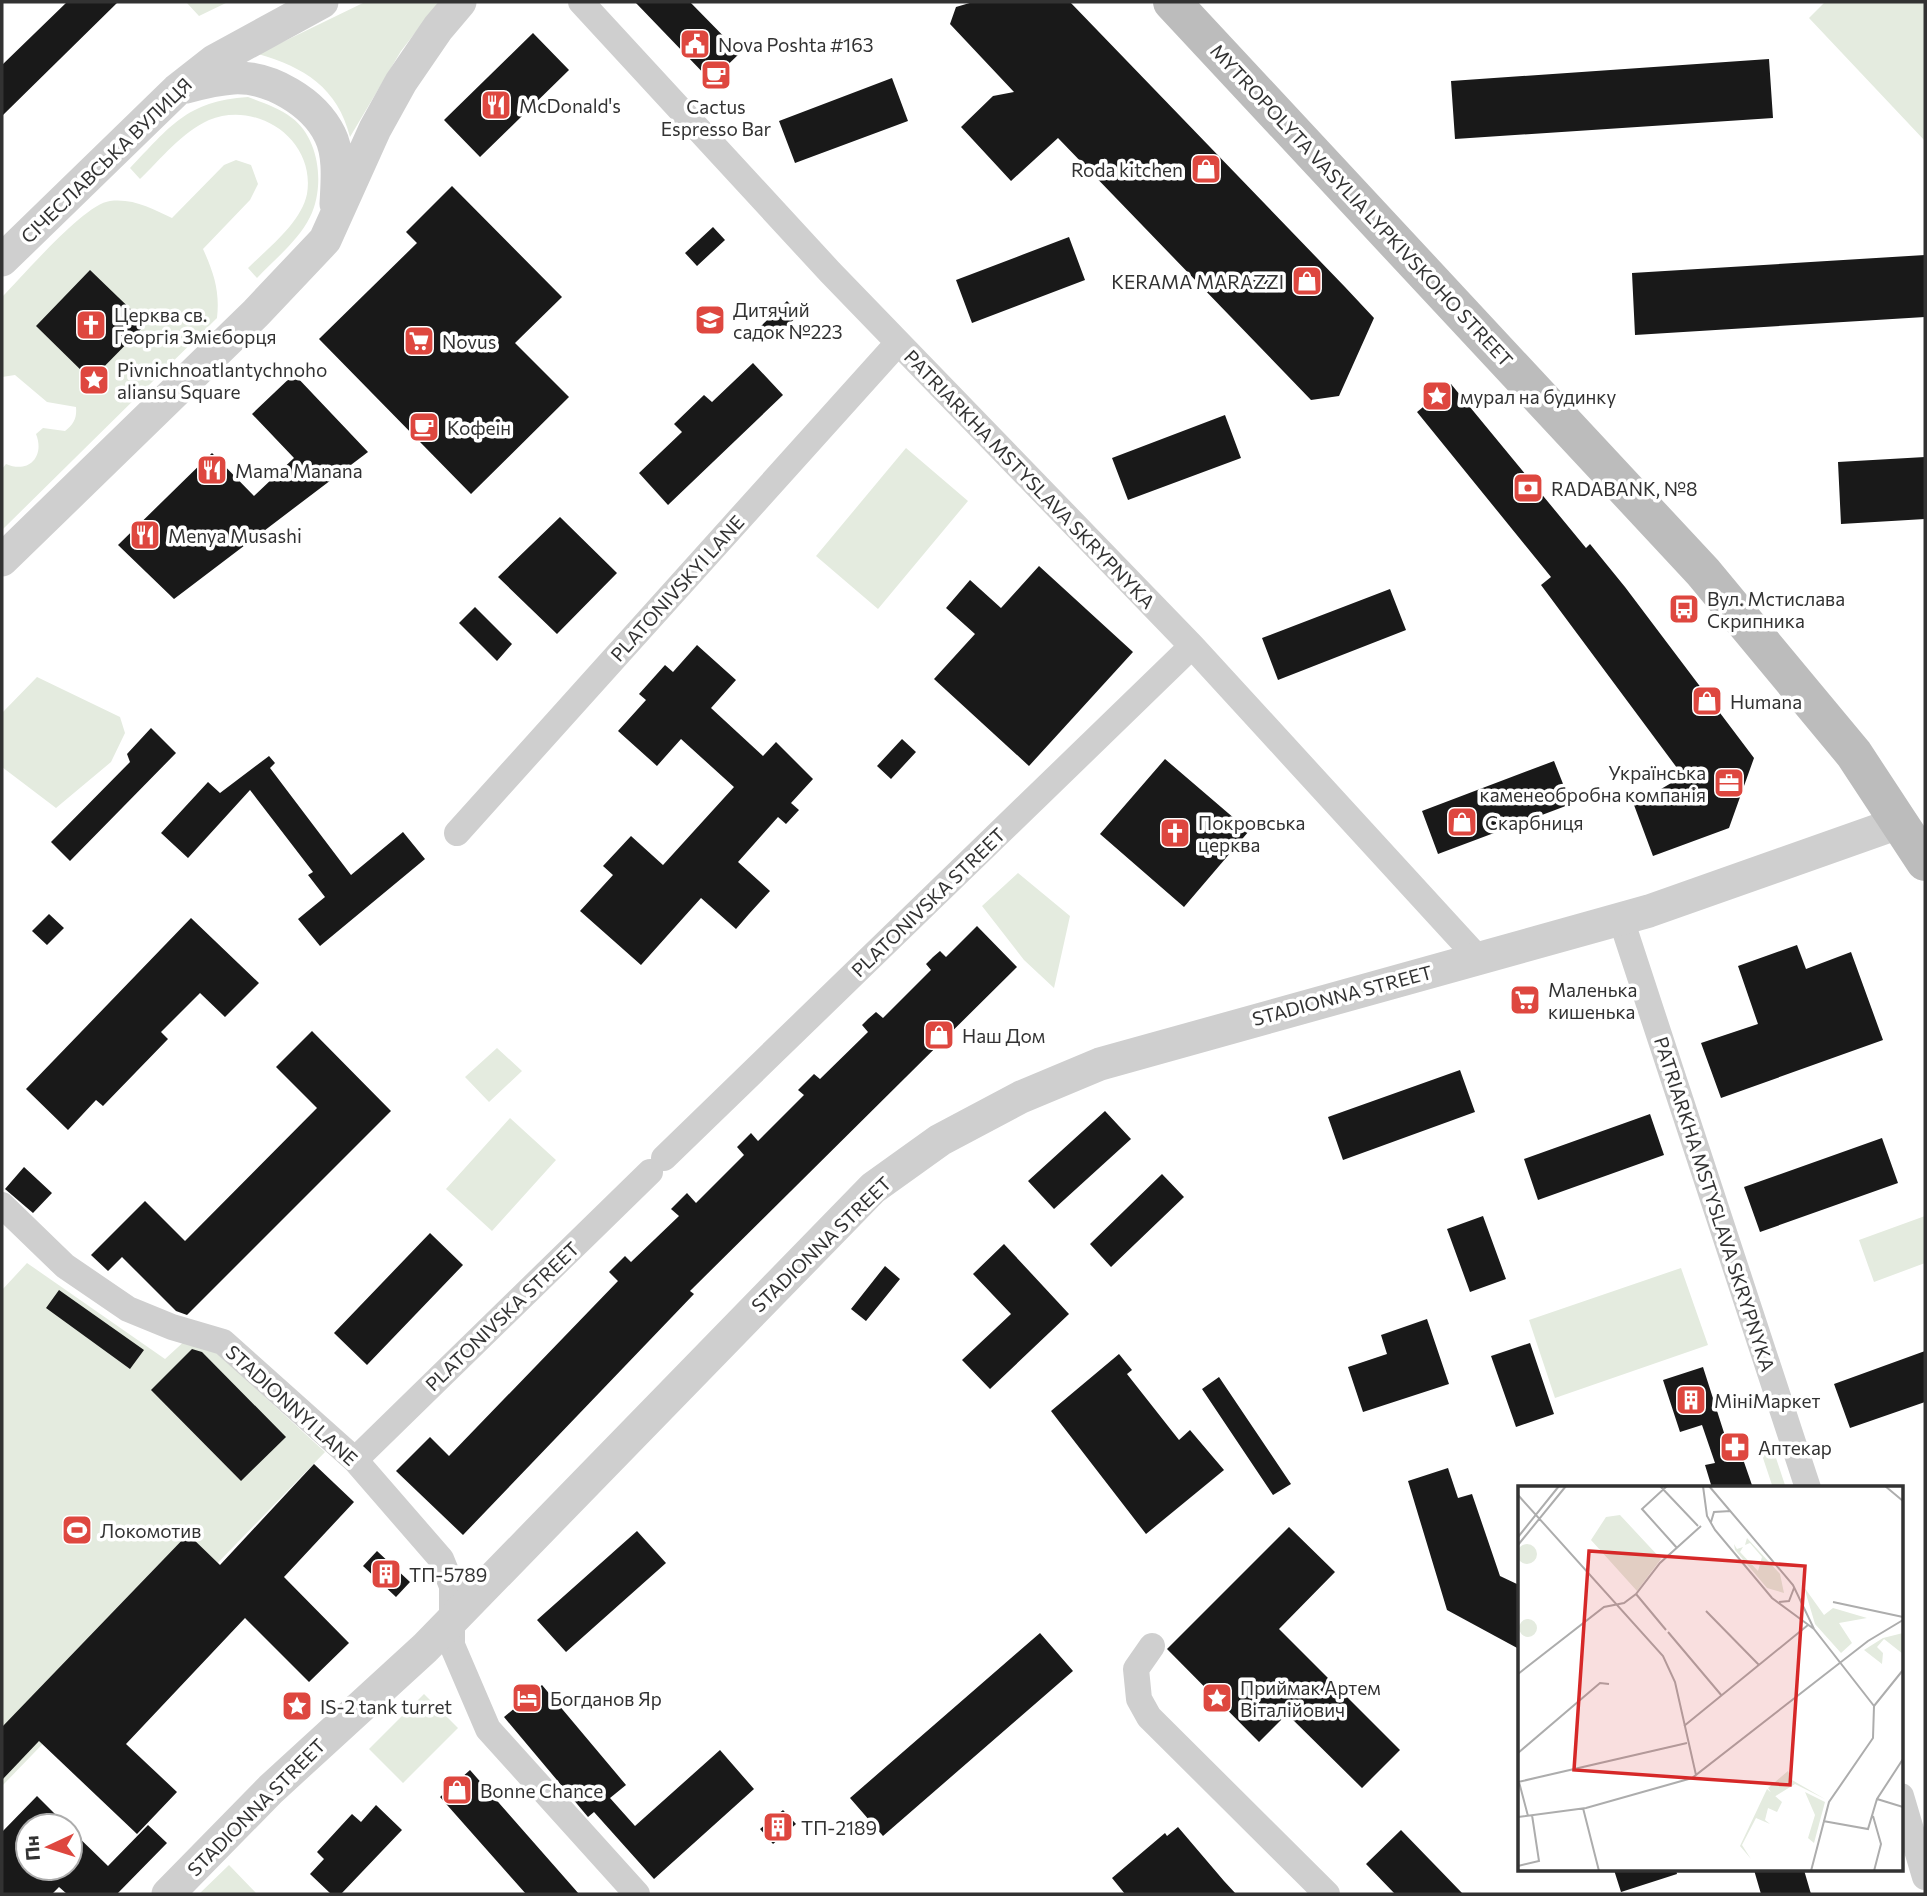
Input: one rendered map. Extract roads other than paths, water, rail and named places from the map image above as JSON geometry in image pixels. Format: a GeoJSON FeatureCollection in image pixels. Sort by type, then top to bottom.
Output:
{"type":"FeatureCollection","features":[{"type":"Feature","properties":{"kind":"main road","name":"MYTROPOLYTA VASYLIA LYPKIVSKOHO STREET"},"geometry":{"type":"LineString","coordinates":[[1171,2],[1703,572],[1854,754],[1925,862]]}},
{"type":"Feature","properties":{"kind":"street","name":"СІЧЕСЛАВСЬКА ВУЛИЦЯ"},"geometry":{"type":"LineString","coordinates":[[2,260],[177,90],[214,61],[321,2]]}},
{"type":"Feature","properties":{"kind":"street"},"geometry":{"type":"LineString","coordinates":[[2,560],[303,266],[325,240],[375,129],[401,82],[438,28],[460,2]]}},
{"type":"Feature","properties":{"kind":"street","name":"PATRIARKHA MSTYSLAVA SKRYPNYKA"},"geometry":{"type":"LineString","coordinates":[[581,2],[897,344],[1192,646],[1478,958]]}},
{"type":"Feature","properties":{"kind":"street"},"geometry":{"type":"LineString","coordinates":[[177,90],[213,80],[246,79],[267,83],[291,94],[317,115],[331,137],[337,168],[335,220]]}},
{"type":"Feature","properties":{"kind":"street","name":"PLATONIVSKYI LANE"},"geometry":{"type":"LineString","coordinates":[[457,833],[897,344]]}},
{"type":"Feature","properties":{"kind":"street","name":"PLATONIVSKA STREET"},"geometry":{"type":"LineString","coordinates":[[355,1460],[1192,646]]}},
{"type":"Feature","properties":{"kind":"street","name":"STADIONNA STREET"},"geometry":{"type":"LineString","coordinates":[[168,1894],[271,1789],[425,1648],[454,1615],[873,1188],[940,1140],[1021,1097],[1100,1064],[1620,919],[1838,846],[1901,822]]}},
{"type":"Feature","properties":{"kind":"street","name":"PATRIARKHA MSTYSLAVA SKRYPNYKA"},"geometry":{"type":"LineString","coordinates":[[1620,919],[1807,1486]]}},
{"type":"Feature","properties":{"kind":"street","name":"STADIONNYI LANE"},"geometry":{"type":"LineString","coordinates":[[2,1205],[65,1266],[128,1309],[172,1327],[223,1342],[355,1460],[441,1559],[452,1587],[452,1645],[488,1729],[637,1894]]}},
{"type":"Feature","properties":{"kind":"street"},"geometry":{"type":"LineString","coordinates":[[1152,1646],[1136,1669],[1139,1699],[1149,1717],[1327,1894]]}},
{"type":"Feature","properties":{"kind":"street"},"geometry":{"type":"LineString","coordinates":[[1902,1799],[1925,1877]]}},
{"type":"Feature","properties":{"kind":"place","name":"Nova Poshta #163"},"geometry":{"type":"Point","coordinates":[695,44]}},
{"type":"Feature","properties":{"kind":"place","name":"Cactus Espresso Bar"},"geometry":{"type":"Point","coordinates":[716,75]}},
{"type":"Feature","properties":{"kind":"place","name":"McDonald's"},"geometry":{"type":"Point","coordinates":[496,105]}},
{"type":"Feature","properties":{"kind":"place","name":"Roda kitchen"},"geometry":{"type":"Point","coordinates":[1206,169]}},
{"type":"Feature","properties":{"kind":"place","name":"KERAMA MARAZZI"},"geometry":{"type":"Point","coordinates":[1307,281]}},
{"type":"Feature","properties":{"kind":"place","name":"Дитячий садок №223"},"geometry":{"type":"Point","coordinates":[710,320]}},
{"type":"Feature","properties":{"kind":"place","name":"Церква св. Георгія Змієборця"},"geometry":{"type":"Point","coordinates":[91,325]}},
{"type":"Feature","properties":{"kind":"place","name":"Novus"},"geometry":{"type":"Point","coordinates":[419,341]}},
{"type":"Feature","properties":{"kind":"place","name":"Pivnichnoatlantychnoho aliansu Square"},"geometry":{"type":"Point","coordinates":[94,380]}},
{"type":"Feature","properties":{"kind":"place","name":"мурал на будинку"},"geometry":{"type":"Point","coordinates":[1437,396]}},
{"type":"Feature","properties":{"kind":"place","name":"Кофеiн"},"geometry":{"type":"Point","coordinates":[424,427]}},
{"type":"Feature","properties":{"kind":"place","name":"Mama Manana"},"geometry":{"type":"Point","coordinates":[212,470]}},
{"type":"Feature","properties":{"kind":"place","name":"RADABANK, №8"},"geometry":{"type":"Point","coordinates":[1528,488]}},
{"type":"Feature","properties":{"kind":"place","name":"Menya Musashi"},"geometry":{"type":"Point","coordinates":[145,535]}},
{"type":"Feature","properties":{"kind":"place","name":"Вул. Мстислава Скрипника"},"geometry":{"type":"Point","coordinates":[1684,609]}},
{"type":"Feature","properties":{"kind":"place","name":"Humana"},"geometry":{"type":"Point","coordinates":[1707,701]}},
{"type":"Feature","properties":{"kind":"place","name":"Українська каменеобробна компанія"},"geometry":{"type":"Point","coordinates":[1729,783]}},
{"type":"Feature","properties":{"kind":"place","name":"Скарбниця"},"geometry":{"type":"Point","coordinates":[1462,822]}},
{"type":"Feature","properties":{"kind":"place","name":"Покровська церква"},"geometry":{"type":"Point","coordinates":[1175,833]}},
{"type":"Feature","properties":{"kind":"place","name":"Маленька кишенька"},"geometry":{"type":"Point","coordinates":[1525,1000]}},
{"type":"Feature","properties":{"kind":"place","name":"Наш Дом"},"geometry":{"type":"Point","coordinates":[939,1035]}},
{"type":"Feature","properties":{"kind":"place","name":"МініМаркет"},"geometry":{"type":"Point","coordinates":[1691,1400]}},
{"type":"Feature","properties":{"kind":"place","name":"Аптекар"},"geometry":{"type":"Point","coordinates":[1735,1447]}},
{"type":"Feature","properties":{"kind":"place","name":"Локомотив"},"geometry":{"type":"Point","coordinates":[77,1530]}},
{"type":"Feature","properties":{"kind":"place","name":"ТП-5789"},"geometry":{"type":"Point","coordinates":[386,1574]}},
{"type":"Feature","properties":{"kind":"place","name":"Богданов Яр"},"geometry":{"type":"Point","coordinates":[527,1698]}},
{"type":"Feature","properties":{"kind":"place","name":"Приймак Артем Віталійович"},"geometry":{"type":"Point","coordinates":[1217,1698]}},
{"type":"Feature","properties":{"kind":"place","name":"IS-2 tank turret"},"geometry":{"type":"Point","coordinates":[297,1706]}},
{"type":"Feature","properties":{"kind":"place","name":"Bonne Chance"},"geometry":{"type":"Point","coordinates":[457,1790]}},
{"type":"Feature","properties":{"kind":"place","name":"ТП-2189"},"geometry":{"type":"Point","coordinates":[778,1827]}}]}
